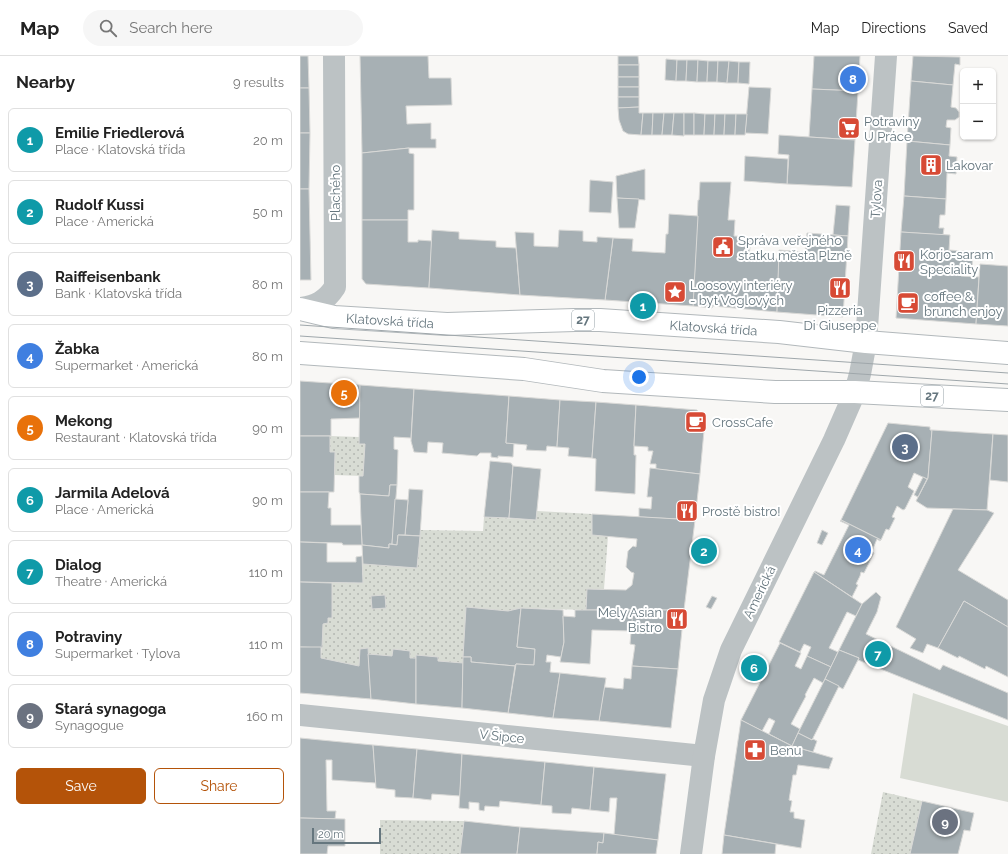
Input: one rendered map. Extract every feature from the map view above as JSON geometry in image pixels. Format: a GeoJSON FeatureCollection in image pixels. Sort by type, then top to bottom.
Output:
{"type":"FeatureCollection","features":[{"type":"Feature","properties":{"kind":"main road","name":"Klatovská třída"},"geometry":{"type":"LineString","coordinates":[[300,309],[334,317],[447,324],[600,320],[780,332],[866,342],[1008,353]]}},
{"type":"Feature","properties":{"kind":"main road","name":"27"},"geometry":{"type":"LineString","coordinates":[[300,353],[524,369],[611,381],[774,392],[855,392],[1008,400]]}},
{"type":"Feature","properties":{"kind":"street","name":"Plachého"},"geometry":{"type":"LineString","coordinates":[[300,309],[322,302],[329,296],[335,287],[334,56]]}},
{"type":"Feature","properties":{"kind":"street","name":"Tylova"},"geometry":{"type":"LineString","coordinates":[[866,342],[886,56]]}},
{"type":"Feature","properties":{"kind":"street","name":"Americká"},"geometry":{"type":"LineString","coordinates":[[691,854],[704,756],[714,700],[731,650],[834,440],[855,392],[866,342]]}},
{"type":"Feature","properties":{"kind":"street","name":"V Šipce"},"geometry":{"type":"LineString","coordinates":[[300,715],[704,756]]}},
{"type":"Feature","properties":{"kind":"shaded area"},"geometry":{"type":"Polygon","coordinates":[[[330,436],[359,437],[359,444],[365,444],[363,476],[334,475],[335,452],[330,452],[330,436]]]}},
{"type":"Feature","properties":{"kind":"shaded area"},"geometry":{"type":"Polygon","coordinates":[[[537,511],[592,514],[592,535],[608,536],[604,589],[587,589],[586,610],[521,608],[508,611],[466,607],[463,663],[438,661],[438,657],[416,655],[416,658],[410,658],[410,651],[393,649],[392,656],[368,654],[367,648],[360,649],[359,666],[321,658],[323,624],[327,623],[328,618],[332,618],[332,583],[363,583],[363,564],[417,568],[420,530],[483,531],[484,517],[536,520],[537,511]]]}},
{"type":"Feature","properties":{"kind":"shaded area"},"geometry":{"type":"Polygon","coordinates":[[[913,693],[1008,726],[1008,802],[900,778],[913,693]]]}},
{"type":"Feature","properties":{"kind":"shaded area"},"geometry":{"type":"Polygon","coordinates":[[[883,792],[922,801],[910,854],[871,854],[883,792]]]}},
{"type":"Feature","properties":{"kind":"shaded area"},"geometry":{"type":"Polygon","coordinates":[[[380,820],[464,821],[460,854],[380,854],[380,820]]]}},
{"type":"Feature","properties":{"kind":"building"},"geometry":{"type":"Polygon","coordinates":[[[300,56],[308,56],[309,88],[300,88],[300,56]]]}},
{"type":"Feature","properties":{"kind":"building"},"geometry":{"type":"Polygon","coordinates":[[[360,56],[428,56],[429,78],[451,78],[452,105],[406,106],[407,124],[431,123],[431,139],[436,139],[436,148],[409,148],[362,153],[360,56]]]}},
{"type":"Feature","properties":{"kind":"building"},"geometry":{"type":"Polygon","coordinates":[[[618,56],[638,56],[639,65],[618,65],[618,56]]]}},
{"type":"Feature","properties":{"kind":"building"},"geometry":{"type":"Polygon","coordinates":[[[814,56],[860,56],[858,91],[812,89],[814,56]]]}},
{"type":"Feature","properties":{"kind":"building"},"geometry":{"type":"Polygon","coordinates":[[[913,56],[960,57],[960,65],[955,64],[953,85],[911,81],[913,56]]]}},
{"type":"Feature","properties":{"kind":"building"},"geometry":{"type":"Polygon","coordinates":[[[666,59],[677,60],[676,81],[665,80],[666,59]]]}},
{"type":"Feature","properties":{"kind":"building"},"geometry":{"type":"Polygon","coordinates":[[[677,60],[687,60],[686,81],[676,81],[677,60]]]}},
{"type":"Feature","properties":{"kind":"building"},"geometry":{"type":"Polygon","coordinates":[[[687,60],[698,60],[697,82],[686,81],[687,60]]]}},
{"type":"Feature","properties":{"kind":"building"},"geometry":{"type":"Polygon","coordinates":[[[698,60],[708,61],[707,82],[697,82],[698,60]]]}},
{"type":"Feature","properties":{"kind":"building"},"geometry":{"type":"Polygon","coordinates":[[[708,61],[718,61],[717,82],[707,82],[708,61]]]}},
{"type":"Feature","properties":{"kind":"building"},"geometry":{"type":"Polygon","coordinates":[[[718,61],[729,61],[727,83],[717,82],[718,61]]]}},
{"type":"Feature","properties":{"kind":"building"},"geometry":{"type":"Polygon","coordinates":[[[729,61],[739,62],[738,83],[727,83],[729,61]]]}},
{"type":"Feature","properties":{"kind":"building"},"geometry":{"type":"Polygon","coordinates":[[[739,62],[750,62],[749,84],[738,83],[739,62]]]}},
{"type":"Feature","properties":{"kind":"building"},"geometry":{"type":"Polygon","coordinates":[[[618,65],[639,65],[639,77],[618,77],[618,65]]]}},
{"type":"Feature","properties":{"kind":"building"},"geometry":{"type":"Polygon","coordinates":[[[618,77],[639,77],[639,87],[618,87],[618,77]]]}},
{"type":"Feature","properties":{"kind":"building"},"geometry":{"type":"Polygon","coordinates":[[[911,81],[953,85],[951,107],[956,108],[959,112],[959,117],[955,120],[947,120],[946,127],[951,128],[950,145],[907,141],[911,81]]]}},
{"type":"Feature","properties":{"kind":"building"},"geometry":{"type":"Polygon","coordinates":[[[618,87],[639,87],[639,97],[618,97],[618,87]]]}},
{"type":"Feature","properties":{"kind":"building"},"geometry":{"type":"Polygon","coordinates":[[[749,87],[771,88],[768,134],[745,133],[749,87]]]}},
{"type":"Feature","properties":{"kind":"building"},"geometry":{"type":"Polygon","coordinates":[[[300,88],[309,88],[310,133],[300,133],[300,88]]]}},
{"type":"Feature","properties":{"kind":"building"},"geometry":{"type":"Polygon","coordinates":[[[812,89],[858,91],[855,140],[809,137],[812,89]]]}},
{"type":"Feature","properties":{"kind":"building"},"geometry":{"type":"Polygon","coordinates":[[[618,97],[639,97],[639,107],[618,108],[618,97]]]}},
{"type":"Feature","properties":{"kind":"building"},"geometry":{"type":"Polygon","coordinates":[[[639,107],[639,113],[643,113],[641,135],[628,134],[623,131],[619,120],[618,108],[639,107]]]}},
{"type":"Feature","properties":{"kind":"building"},"geometry":{"type":"Polygon","coordinates":[[[643,113],[653,113],[652,135],[641,135],[643,113]]]}},
{"type":"Feature","properties":{"kind":"building"},"geometry":{"type":"Polygon","coordinates":[[[653,113],[664,113],[662,135],[652,135],[653,113]]]}},
{"type":"Feature","properties":{"kind":"building"},"geometry":{"type":"Polygon","coordinates":[[[664,113],[674,113],[672,135],[662,135],[664,113]]]}},
{"type":"Feature","properties":{"kind":"building"},"geometry":{"type":"Polygon","coordinates":[[[674,113],[684,113],[684,136],[672,135],[674,113]]]}},
{"type":"Feature","properties":{"kind":"building"},"geometry":{"type":"Polygon","coordinates":[[[684,113],[694,113],[694,135],[684,135],[684,113]]]}},
{"type":"Feature","properties":{"kind":"building"},"geometry":{"type":"Polygon","coordinates":[[[694,113],[705,114],[704,135],[694,135],[694,113]]]}},
{"type":"Feature","properties":{"kind":"building"},"geometry":{"type":"Polygon","coordinates":[[[705,114],[715,114],[714,135],[704,135],[705,114]]]}},
{"type":"Feature","properties":{"kind":"building"},"geometry":{"type":"Polygon","coordinates":[[[715,114],[725,114],[724,135],[714,135],[715,114]]]}},
{"type":"Feature","properties":{"kind":"building"},"geometry":{"type":"Polygon","coordinates":[[[725,114],[736,114],[735,135],[724,135],[725,114]]]}},
{"type":"Feature","properties":{"kind":"building"},"geometry":{"type":"Polygon","coordinates":[[[736,114],[747,114],[745,135],[735,135],[736,114]]]}},
{"type":"Feature","properties":{"kind":"building"},"geometry":{"type":"Polygon","coordinates":[[[300,133],[310,133],[309,189],[300,189],[300,133]]]}},
{"type":"Feature","properties":{"kind":"building"},"geometry":{"type":"Polygon","coordinates":[[[779,135],[855,140],[852,187],[787,184],[789,155],[778,154],[779,135]]]}},
{"type":"Feature","properties":{"kind":"building","name":"Lakovar"},"geometry":{"type":"Polygon","coordinates":[[[907,141],[950,145],[949,156],[957,157],[956,174],[947,173],[946,199],[904,196],[907,141]]]}},
{"type":"Feature","properties":{"kind":"building"},"geometry":{"type":"Polygon","coordinates":[[[409,148],[409,153],[414,154],[414,210],[408,210],[408,220],[362,220],[362,153],[409,148]]]}},
{"type":"Feature","properties":{"kind":"building"},"geometry":{"type":"Polygon","coordinates":[[[745,156],[788,159],[787,184],[744,181],[745,156]]]}},
{"type":"Feature","properties":{"kind":"building"},"geometry":{"type":"Polygon","coordinates":[[[645,169],[645,200],[617,198],[616,176],[645,169]]]}},
{"type":"Feature","properties":{"kind":"building"},"geometry":{"type":"Polygon","coordinates":[[[590,180],[613,182],[611,213],[589,212],[590,180]]]}},
{"type":"Feature","properties":{"kind":"building","name":"Správa veřejného statku města Plzně"},"geometry":{"type":"Polygon","coordinates":[[[700,182],[731,182],[728,220],[735,220],[734,236],[751,237],[749,257],[779,259],[777,312],[713,306],[712,308],[693,306],[700,182]]]}},
{"type":"Feature","properties":{"kind":"building"},"geometry":{"type":"Polygon","coordinates":[[[300,189],[309,189],[311,280],[300,280],[300,189]]]}},
{"type":"Feature","properties":{"kind":"building"},"geometry":{"type":"Polygon","coordinates":[[[904,196],[946,199],[945,215],[940,215],[939,228],[944,228],[943,235],[901,232],[904,196]]]}},
{"type":"Feature","properties":{"kind":"building"},"geometry":{"type":"Polygon","coordinates":[[[617,198],[639,199],[635,228],[619,228],[617,198]]]}},
{"type":"Feature","properties":{"kind":"building"},"geometry":{"type":"Polygon","coordinates":[[[836,205],[850,206],[848,236],[833,235],[836,205]]]}},
{"type":"Feature","properties":{"kind":"building"},"geometry":{"type":"Polygon","coordinates":[[[669,214],[698,216],[693,306],[605,300],[613,238],[633,239],[632,251],[665,253],[669,214]]]}},
{"type":"Feature","properties":{"kind":"building"},"geometry":{"type":"Polygon","coordinates":[[[362,220],[408,220],[408,242],[418,242],[418,240],[432,241],[429,288],[366,284],[362,279],[362,220]]]}},
{"type":"Feature","properties":{"kind":"building"},"geometry":{"type":"Polygon","coordinates":[[[432,230],[459,232],[459,239],[496,241],[496,247],[516,248],[520,295],[429,288],[432,230]]]}},
{"type":"Feature","properties":{"kind":"building"},"geometry":{"type":"Polygon","coordinates":[[[559,230],[583,231],[583,241],[597,242],[597,237],[613,238],[605,300],[520,295],[515,232],[534,233],[534,246],[558,247],[559,230]]]}},
{"type":"Feature","properties":{"kind":"building"},"geometry":{"type":"Polygon","coordinates":[[[901,232],[950,235],[949,250],[973,252],[972,268],[961,267],[961,276],[979,277],[976,324],[896,318],[901,232]]]}},
{"type":"Feature","properties":{"kind":"building"},"geometry":{"type":"Polygon","coordinates":[[[807,233],[848,236],[843,317],[777,312],[779,250],[805,252],[807,233]]]}},
{"type":"Feature","properties":{"kind":"building"},"geometry":{"type":"Polygon","coordinates":[[[980,264],[1008,266],[1008,326],[976,324],[980,264]]]}},
{"type":"Feature","properties":{"kind":"building"},"geometry":{"type":"Polygon","coordinates":[[[300,381],[360,385],[360,418],[331,419],[331,436],[300,436],[300,381]]]}},
{"type":"Feature","properties":{"kind":"building"},"geometry":{"type":"Polygon","coordinates":[[[360,385],[414,389],[411,438],[394,437],[394,449],[398,450],[397,485],[390,485],[389,496],[360,494],[359,492],[359,476],[363,476],[365,444],[359,444],[360,385]]]}},
{"type":"Feature","properties":{"kind":"building"},"geometry":{"type":"Polygon","coordinates":[[[414,389],[509,396],[506,443],[514,443],[513,457],[491,457],[491,453],[480,453],[477,456],[442,453],[443,443],[428,442],[427,453],[414,452],[411,441],[414,389]]]}},
{"type":"Feature","properties":{"kind":"building"},"geometry":{"type":"Polygon","coordinates":[[[509,396],[560,400],[557,447],[547,446],[546,451],[526,450],[527,445],[506,443],[509,396]]]}},
{"type":"Feature","properties":{"kind":"building"},"geometry":{"type":"Polygon","coordinates":[[[560,400],[596,402],[592,458],[568,456],[569,448],[557,447],[560,400]]]}},
{"type":"Feature","properties":{"kind":"building"},"geometry":{"type":"Polygon","coordinates":[[[596,402],[636,405],[634,446],[634,455],[636,455],[635,494],[595,491],[596,459],[592,458],[596,402]]]}},
{"type":"Feature","properties":{"kind":"building"},"geometry":{"type":"Polygon","coordinates":[[[636,405],[697,410],[705,420],[700,474],[656,469],[656,464],[650,464],[653,451],[648,451],[648,447],[634,446],[636,405]]]}},
{"type":"Feature","properties":{"kind":"building"},"geometry":{"type":"Polygon","coordinates":[[[888,423],[930,427],[930,430],[932,430],[928,478],[927,479],[914,473],[908,487],[914,491],[905,509],[903,510],[897,506],[892,517],[895,518],[889,530],[886,529],[881,540],[841,520],[888,423]]]}},
{"type":"Feature","properties":{"kind":"building"},"geometry":{"type":"Polygon","coordinates":[[[932,430],[993,434],[987,510],[927,508],[916,501],[928,478],[932,430]]]}},
{"type":"Feature","properties":{"kind":"building"},"geometry":{"type":"Polygon","coordinates":[[[993,434],[1008,435],[1008,482],[990,480],[993,434]]]}},
{"type":"Feature","properties":{"kind":"building"},"geometry":{"type":"Polygon","coordinates":[[[300,436],[330,436],[330,452],[335,452],[334,492],[300,492],[300,436]]]}},
{"type":"Feature","properties":{"kind":"building"},"geometry":{"type":"Polygon","coordinates":[[[490,461],[511,463],[513,466],[509,518],[484,517],[490,461]]]}},
{"type":"Feature","properties":{"kind":"building"},"geometry":{"type":"Polygon","coordinates":[[[513,466],[541,469],[536,520],[509,518],[513,466]]]}},
{"type":"Feature","properties":{"kind":"building"},"geometry":{"type":"Polygon","coordinates":[[[650,468],[700,474],[695,520],[639,517],[639,508],[651,509],[652,497],[647,497],[650,468]]]}},
{"type":"Feature","properties":{"kind":"building"},"geometry":{"type":"Polygon","coordinates":[[[923,477],[927,479],[918,497],[914,495],[923,477]]]}},
{"type":"Feature","properties":{"kind":"building"},"geometry":{"type":"Polygon","coordinates":[[[390,485],[397,485],[392,544],[389,544],[389,548],[362,545],[360,494],[389,496],[390,485]]]}},
{"type":"Feature","properties":{"kind":"building"},"geometry":{"type":"Polygon","coordinates":[[[409,489],[423,490],[420,536],[405,535],[409,489]]]}},
{"type":"Feature","properties":{"kind":"building"},"geometry":{"type":"Polygon","coordinates":[[[300,492],[329,492],[328,508],[331,508],[331,525],[361,525],[362,545],[300,542],[300,492]]]}},
{"type":"Feature","properties":{"kind":"building"},"geometry":{"type":"Polygon","coordinates":[[[395,499],[408,500],[405,535],[398,535],[397,545],[392,544],[395,499]]]}},
{"type":"Feature","properties":{"kind":"building"},"geometry":{"type":"Polygon","coordinates":[[[953,509],[987,510],[994,513],[958,570],[1008,600],[1008,627],[964,601],[938,648],[927,644],[923,653],[910,648],[916,639],[896,627],[953,509]]]}},
{"type":"Feature","properties":{"kind":"building"},"geometry":{"type":"Polygon","coordinates":[[[592,514],[695,520],[684,610],[586,610],[587,589],[626,590],[632,585],[634,573],[626,567],[628,551],[633,546],[636,547],[637,539],[592,535],[592,514]]]}},
{"type":"Feature","properties":{"kind":"building"},"geometry":{"type":"Polygon","coordinates":[[[841,520],[881,540],[880,541],[877,539],[872,551],[874,553],[864,573],[861,572],[856,584],[858,585],[852,597],[814,572],[815,571],[824,575],[849,525],[840,521],[841,520]]]}},
{"type":"Feature","properties":{"kind":"building"},"geometry":{"type":"Polygon","coordinates":[[[822,530],[828,533],[822,545],[817,543],[822,530]]]}},
{"type":"Feature","properties":{"kind":"building"},"geometry":{"type":"Polygon","coordinates":[[[398,535],[420,536],[417,568],[363,564],[362,545],[389,548],[389,544],[397,545],[398,535]]]}},
{"type":"Feature","properties":{"kind":"building"},"geometry":{"type":"Polygon","coordinates":[[[300,542],[327,543],[327,562],[356,562],[356,557],[362,556],[363,583],[300,582],[300,542]]]}},
{"type":"Feature","properties":{"kind":"building"},"geometry":{"type":"Polygon","coordinates":[[[814,572],[862,604],[856,616],[847,612],[829,648],[838,652],[831,667],[807,656],[811,647],[804,644],[800,652],[779,642],[814,572]]]}},
{"type":"Feature","properties":{"kind":"building"},"geometry":{"type":"Polygon","coordinates":[[[300,582],[332,583],[332,618],[328,618],[328,623],[323,624],[322,648],[300,647],[300,582]]]}},
{"type":"Feature","properties":{"kind":"building"},"geometry":{"type":"Polygon","coordinates":[[[876,592],[881,597],[877,612],[866,634],[940,670],[943,665],[1008,693],[1008,720],[858,660],[859,658],[839,650],[862,604],[876,592]]]}},
{"type":"Feature","properties":{"kind":"building"},"geometry":{"type":"Polygon","coordinates":[[[385,595],[386,608],[372,609],[371,596],[385,595]]]}},
{"type":"Feature","properties":{"kind":"building"},"geometry":{"type":"Polygon","coordinates":[[[712,596],[717,598],[711,609],[706,607],[712,596]]]}},
{"type":"Feature","properties":{"kind":"building"},"geometry":{"type":"Polygon","coordinates":[[[964,601],[1008,627],[1008,677],[986,666],[985,669],[959,656],[958,658],[938,648],[964,601]]]}},
{"type":"Feature","properties":{"kind":"building"},"geometry":{"type":"Polygon","coordinates":[[[466,607],[508,611],[521,608],[517,647],[535,649],[534,665],[516,664],[515,666],[471,662],[471,657],[463,657],[466,607]]]}},
{"type":"Feature","properties":{"kind":"building"},"geometry":{"type":"Polygon","coordinates":[[[521,608],[563,610],[564,642],[561,657],[547,655],[546,662],[551,662],[550,672],[560,673],[553,718],[508,713],[516,664],[534,665],[535,649],[517,647],[521,608]]]}},
{"type":"Feature","properties":{"kind":"building"},"geometry":{"type":"Polygon","coordinates":[[[575,610],[633,610],[632,631],[592,630],[590,664],[560,662],[564,642],[563,616],[575,617],[575,610]]]}},
{"type":"Feature","properties":{"kind":"building"},"geometry":{"type":"Polygon","coordinates":[[[633,610],[684,610],[678,669],[632,666],[635,645],[630,644],[633,610]]]}},
{"type":"Feature","properties":{"kind":"building"},"geometry":{"type":"Polygon","coordinates":[[[780,643],[801,653],[795,666],[801,669],[807,656],[831,667],[823,683],[814,678],[805,695],[806,696],[791,724],[800,729],[792,746],[769,734],[775,721],[769,718],[762,731],[741,720],[780,643]]]}},
{"type":"Feature","properties":{"kind":"building"},"geometry":{"type":"Polygon","coordinates":[[[300,647],[321,647],[321,658],[359,666],[360,649],[368,648],[371,699],[300,693],[300,647]]]}},
{"type":"Feature","properties":{"kind":"building"},"geometry":{"type":"Polygon","coordinates":[[[393,649],[410,651],[410,658],[416,658],[416,704],[371,699],[368,654],[392,656],[393,649]]]}},
{"type":"Feature","properties":{"kind":"building"},"geometry":{"type":"Polygon","coordinates":[[[839,650],[859,658],[843,689],[825,679],[839,650]]]}},
{"type":"Feature","properties":{"kind":"building"},"geometry":{"type":"Polygon","coordinates":[[[416,655],[438,657],[438,661],[463,663],[462,708],[416,704],[416,655]]]}},
{"type":"Feature","properties":{"kind":"building"},"geometry":{"type":"Polygon","coordinates":[[[463,657],[471,657],[471,662],[515,666],[508,713],[462,708],[463,657]]]}},
{"type":"Feature","properties":{"kind":"building"},"geometry":{"type":"Polygon","coordinates":[[[632,666],[678,669],[671,728],[599,721],[604,687],[623,689],[624,678],[631,679],[632,666]]]}},
{"type":"Feature","properties":{"kind":"building"},"geometry":{"type":"Polygon","coordinates":[[[560,673],[606,678],[599,721],[553,718],[560,673]]]}},
{"type":"Feature","properties":{"kind":"building"},"geometry":{"type":"Polygon","coordinates":[[[825,679],[839,686],[812,740],[798,733],[825,679]]]}},
{"type":"Feature","properties":{"kind":"building"},"geometry":{"type":"Polygon","coordinates":[[[741,720],[792,746],[833,758],[829,769],[798,765],[796,775],[793,775],[789,800],[792,801],[790,812],[794,812],[794,818],[805,820],[801,848],[724,835],[741,720]]]}},
{"type":"Feature","properties":{"kind":"building"},"geometry":{"type":"Polygon","coordinates":[[[798,733],[817,741],[813,752],[792,746],[798,733]]]}},
{"type":"Feature","properties":{"kind":"building"},"geometry":{"type":"Polygon","coordinates":[[[300,738],[373,745],[376,783],[332,780],[332,760],[326,760],[327,811],[336,811],[335,819],[300,818],[300,738]]]}},
{"type":"Feature","properties":{"kind":"building"},"geometry":{"type":"Polygon","coordinates":[[[373,745],[417,749],[413,798],[395,797],[395,790],[376,788],[373,745]]]}},
{"type":"Feature","properties":{"kind":"building"},"geometry":{"type":"Polygon","coordinates":[[[417,749],[462,754],[460,796],[432,794],[431,800],[413,798],[417,749]]]}},
{"type":"Feature","properties":{"kind":"building"},"geometry":{"type":"Polygon","coordinates":[[[462,754],[545,762],[541,805],[500,801],[499,807],[485,806],[484,811],[479,810],[479,803],[469,802],[469,809],[459,808],[462,754]]]}},
{"type":"Feature","properties":{"kind":"building"},"geometry":{"type":"Polygon","coordinates":[[[545,762],[594,767],[590,810],[572,808],[571,814],[552,813],[552,806],[541,805],[545,762]]]}},
{"type":"Feature","properties":{"kind":"building"},"geometry":{"type":"Polygon","coordinates":[[[594,767],[666,774],[658,840],[614,835],[617,798],[610,798],[609,812],[590,810],[594,767]]]}},
{"type":"Feature","properties":{"kind":"building"},"geometry":{"type":"Polygon","coordinates":[[[922,801],[974,813],[970,831],[964,830],[958,854],[910,854],[922,801]]]}},
{"type":"Feature","properties":{"kind":"building"},"geometry":{"type":"Polygon","coordinates":[[[300,818],[345,819],[345,846],[328,846],[327,854],[300,854],[300,818]]]}},
{"type":"Feature","properties":{"kind":"building"},"geometry":{"type":"Polygon","coordinates":[[[464,821],[520,827],[517,854],[460,854],[464,821]]]}},
{"type":"Feature","properties":{"kind":"building"},"geometry":{"type":"Polygon","coordinates":[[[520,827],[604,833],[603,843],[598,842],[597,854],[517,854],[520,827]]]}},
{"type":"Feature","properties":{"kind":"building"},"geometry":{"type":"Polygon","coordinates":[[[604,833],[658,840],[656,854],[597,854],[598,842],[603,843],[604,833]]]}},
{"type":"Feature","properties":{"kind":"building"},"geometry":{"type":"Polygon","coordinates":[[[724,835],[776,844],[775,854],[722,854],[724,835]]]}},
{"type":"Feature","properties":{"kind":"tram line"},"geometry":{"type":"LineString","coordinates":[[300,325],[1008,373]]}},
{"type":"Feature","properties":{"kind":"tram line"},"geometry":{"type":"LineString","coordinates":[[300,336],[1008,384]]}},
{"type":"Feature","properties":{"kind":"place","name":"Potraviny"},"geometry":{"type":"Point","coordinates":[853,79]}},
{"type":"Feature","properties":{"kind":"place","name":"Potraviny U Práce"},"geometry":{"type":"Point","coordinates":[849,128]}},
{"type":"Feature","properties":{"kind":"place","name":"Lakovar"},"geometry":{"type":"Point","coordinates":[931,165]}},
{"type":"Feature","properties":{"kind":"place","name":"Správa veřejného statku města Plzně"},"geometry":{"type":"Point","coordinates":[723,247]}},
{"type":"Feature","properties":{"kind":"place","name":"Korjo-saram Speciality"},"geometry":{"type":"Point","coordinates":[904,261]}},
{"type":"Feature","properties":{"kind":"place","name":"Pizzeria Di Giuseppe"},"geometry":{"type":"Point","coordinates":[840,288]}},
{"type":"Feature","properties":{"kind":"place","name":"Loosovy interiéry - byt Voglových"},"geometry":{"type":"Point","coordinates":[675,292]}},
{"type":"Feature","properties":{"kind":"place","name":"coffee & brunch enjoy"},"geometry":{"type":"Point","coordinates":[908,303]}},
{"type":"Feature","properties":{"kind":"place","name":"Emilie Friedlerová"},"geometry":{"type":"Point","coordinates":[643,306]}},
{"type":"Feature","properties":{"kind":"place","name":"Mekong"},"geometry":{"type":"Point","coordinates":[344,393]}},
{"type":"Feature","properties":{"kind":"place","name":"CrossCafe"},"geometry":{"type":"Point","coordinates":[696,422]}},
{"type":"Feature","properties":{"kind":"place","name":"Raiffeisenbank"},"geometry":{"type":"Point","coordinates":[905,447]}},
{"type":"Feature","properties":{"kind":"place","name":"Prostě bistro!"},"geometry":{"type":"Point","coordinates":[687,511]}},
{"type":"Feature","properties":{"kind":"place","name":"Žabka"},"geometry":{"type":"Point","coordinates":[858,550]}},
{"type":"Feature","properties":{"kind":"place","name":"Rudolf Kussi"},"geometry":{"type":"Point","coordinates":[704,551]}},
{"type":"Feature","properties":{"kind":"place","name":"Mely Asian Bistro"},"geometry":{"type":"Point","coordinates":[677,619]}},
{"type":"Feature","properties":{"kind":"place","name":"Dialog"},"geometry":{"type":"Point","coordinates":[878,654]}},
{"type":"Feature","properties":{"kind":"place","name":"Jarmila Adelová"},"geometry":{"type":"Point","coordinates":[754,668]}},
{"type":"Feature","properties":{"kind":"place","name":"Benu"},"geometry":{"type":"Point","coordinates":[755,750]}},
{"type":"Feature","properties":{"kind":"place","name":"Stará synagoga"},"geometry":{"type":"Point","coordinates":[945,822]}}]}
